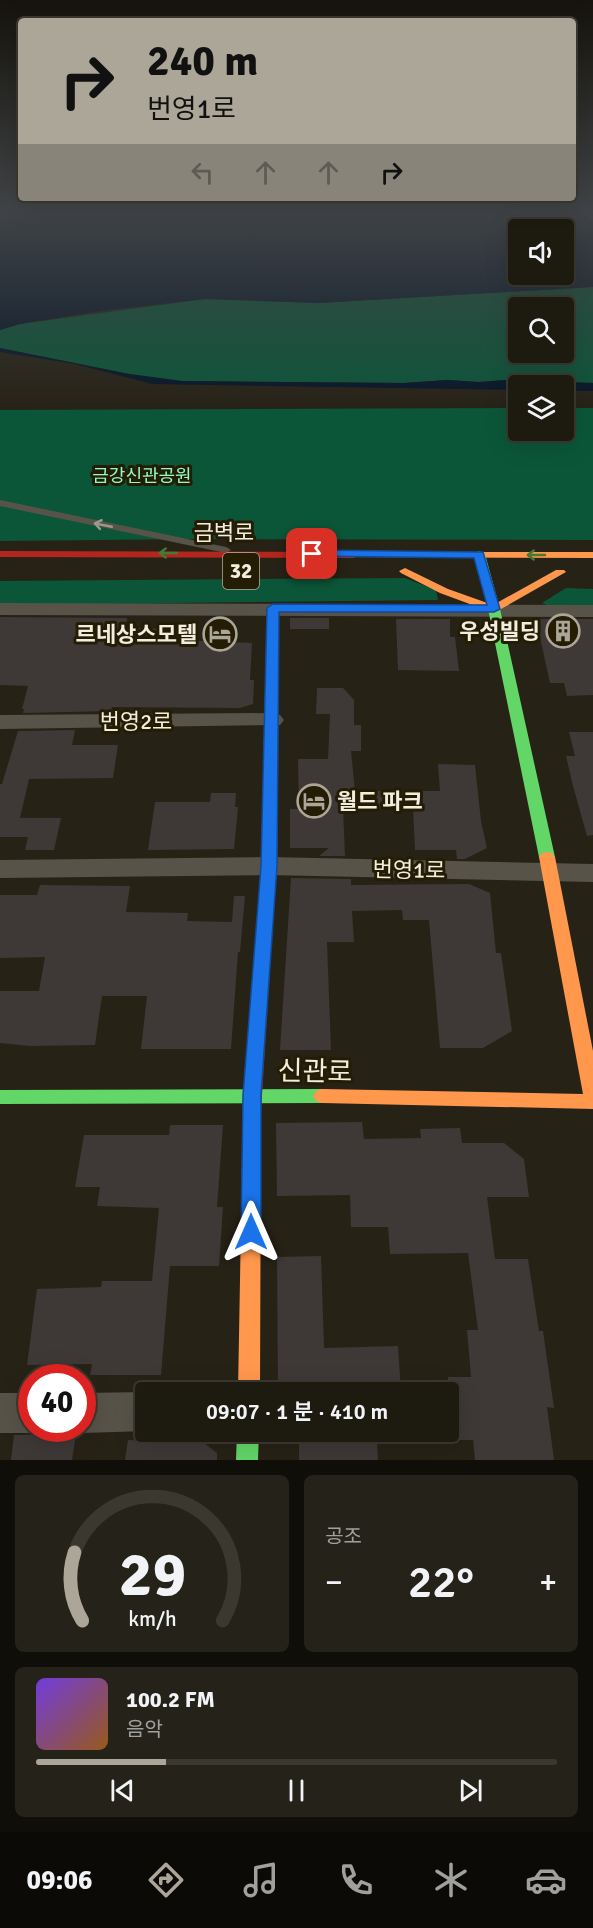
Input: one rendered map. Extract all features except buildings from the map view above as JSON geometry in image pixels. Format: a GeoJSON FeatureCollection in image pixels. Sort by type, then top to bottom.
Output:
{"type":"FeatureCollection","features":[{"type":"Feature","properties":{"kind":"main road","name":"금벽로"},"geometry":{"type":"LineString","coordinates":[[0,554],[593,555]]}},
{"type":"Feature","properties":{"kind":"main road"},"geometry":{"type":"LineString","coordinates":[[479,554],[476,571],[494,609],[550,873],[593,1097]]}},
{"type":"Feature","properties":{"kind":"main road"},"geometry":{"type":"LineString","coordinates":[[438,571],[399,571],[444,591],[494,609],[566,572],[531,571]]}},
{"type":"Feature","properties":{"kind":"main road"},"geometry":{"type":"LineString","coordinates":[[476,571],[498,571]]}},
{"type":"Feature","properties":{"kind":"main road"},"geometry":{"type":"LineString","coordinates":[[249,1382],[252,1095],[269,866],[273,608]]}},
{"type":"Feature","properties":{"kind":"main road","name":"신관로"},"geometry":{"type":"LineString","coordinates":[[0,1097],[252,1095],[593,1102]]}},
{"type":"Feature","properties":{"kind":"main road"},"geometry":{"type":"LineString","coordinates":[[247,1460],[248,1442]]}},
{"type":"Feature","properties":{"kind":"street"},"geometry":{"type":"LineString","coordinates":[[0,609],[273,608],[593,611]]}},
{"type":"Feature","properties":{"kind":"street","name":"번영2로"},"geometry":{"type":"LineString","coordinates":[[0,722],[272,720]]}},
{"type":"Feature","properties":{"kind":"street"},"geometry":{"type":"LineString","coordinates":[[0,869],[269,866]]}},
{"type":"Feature","properties":{"kind":"street","name":"번영1로"},"geometry":{"type":"LineString","coordinates":[[269,866],[593,873]]}},
{"type":"Feature","properties":{"kind":"street"},"geometry":{"type":"LineString","coordinates":[[96,1413],[135,1412]]}},
{"type":"Feature","properties":{"kind":"street"},"geometry":{"type":"LineString","coordinates":[[0,1413],[18,1413]]}},
{"type":"Feature","properties":{"kind":"lane"},"geometry":{"type":"LineString","coordinates":[[0,503],[242,553]]}},
{"type":"Feature","properties":{"kind":"green space"},"geometry":{"type":"Polygon","coordinates":[[[593,287],[593,383],[574,382],[574,375],[508,375],[508,380],[479,382],[447,380],[404,383],[182,381],[129,374],[0,348],[0,330],[20,324],[205,299],[319,303],[593,287]]]}},
{"type":"Feature","properties":{"kind":"green space","name":"금강신관공원"},"geometry":{"type":"Polygon","coordinates":[[[508,408],[508,441],[574,441],[574,408],[593,408],[593,540],[0,541],[0,410],[508,408]]]}},
{"type":"Feature","properties":{"kind":"green space"},"geometry":{"type":"Polygon","coordinates":[[[405,578],[436,590],[438,600],[0,605],[0,581],[405,578]]]}},
{"type":"Feature","properties":{"kind":"green space"},"geometry":{"type":"Polygon","coordinates":[[[566,588],[593,589],[593,607],[552,607],[542,603],[566,588]]]}},
{"type":"Feature","properties":{"kind":"water"},"geometry":{"type":"Polygon","coordinates":[[[0,277],[508,277],[508,285],[574,285],[574,277],[593,277],[593,287],[319,303],[205,299],[99,311],[20,324],[0,330],[0,277]]]}},
{"type":"Feature","properties":{"kind":"water"},"geometry":{"type":"Polygon","coordinates":[[[0,348],[129,374],[182,381],[404,383],[505,380],[508,380],[508,390],[152,384],[75,364],[0,352],[0,348]]]}},
{"type":"Feature","properties":{"kind":"water"},"geometry":{"type":"Polygon","coordinates":[[[574,382],[593,383],[593,391],[574,391],[574,382]]]}},
{"type":"Feature","properties":{"kind":"traffic: fast"},"geometry":{"type":"LineString","coordinates":[[479,554],[494,609],[547,857]]}},
{"type":"Feature","properties":{"kind":"traffic: fast"},"geometry":{"type":"LineString","coordinates":[[0,1097],[322,1096]]}},
{"type":"Feature","properties":{"kind":"traffic: fast"},"geometry":{"type":"LineString","coordinates":[[247,1460],[248,1442]]}},
{"type":"Feature","properties":{"kind":"traffic: slow"},"geometry":{"type":"LineString","coordinates":[[354,555],[593,555]]}},
{"type":"Feature","properties":{"kind":"traffic: slow"},"geometry":{"type":"LineString","coordinates":[[405,571],[444,591],[494,609],[560,572]]}},
{"type":"Feature","properties":{"kind":"traffic: slow"},"geometry":{"type":"LineString","coordinates":[[265,921],[269,866],[273,608]]}},
{"type":"Feature","properties":{"kind":"traffic: slow"},"geometry":{"type":"LineString","coordinates":[[547,857],[593,1097]]}},
{"type":"Feature","properties":{"kind":"traffic: slow"},"geometry":{"type":"LineString","coordinates":[[322,1096],[593,1102]]}},
{"type":"Feature","properties":{"kind":"traffic: slow"},"geometry":{"type":"LineString","coordinates":[[249,1382],[252,1111]]}},
{"type":"Feature","properties":{"kind":"traffic: jam"},"geometry":{"type":"LineString","coordinates":[[0,554],[354,555]]}},
{"type":"Feature","properties":{"kind":"traffic: jam"},"geometry":{"type":"LineString","coordinates":[[252,1111],[265,921]]}},
{"type":"Feature","properties":{"kind":"place","name":"우성빌딩"},"geometry":{"type":"Point","coordinates":[563,631]}},
{"type":"Feature","properties":{"kind":"place","name":"르네상스모텔"},"geometry":{"type":"Point","coordinates":[220,634]}},
{"type":"Feature","properties":{"kind":"place","name":"월드 파크"},"geometry":{"type":"Point","coordinates":[314,801]}},
{"type":"Feature","properties":{"kind":"route"},"geometry":{"type":"LineString","coordinates":[[251,1232],[252,1095],[269,866],[273,608],[494,609],[479,554],[312,554]]}}]}
